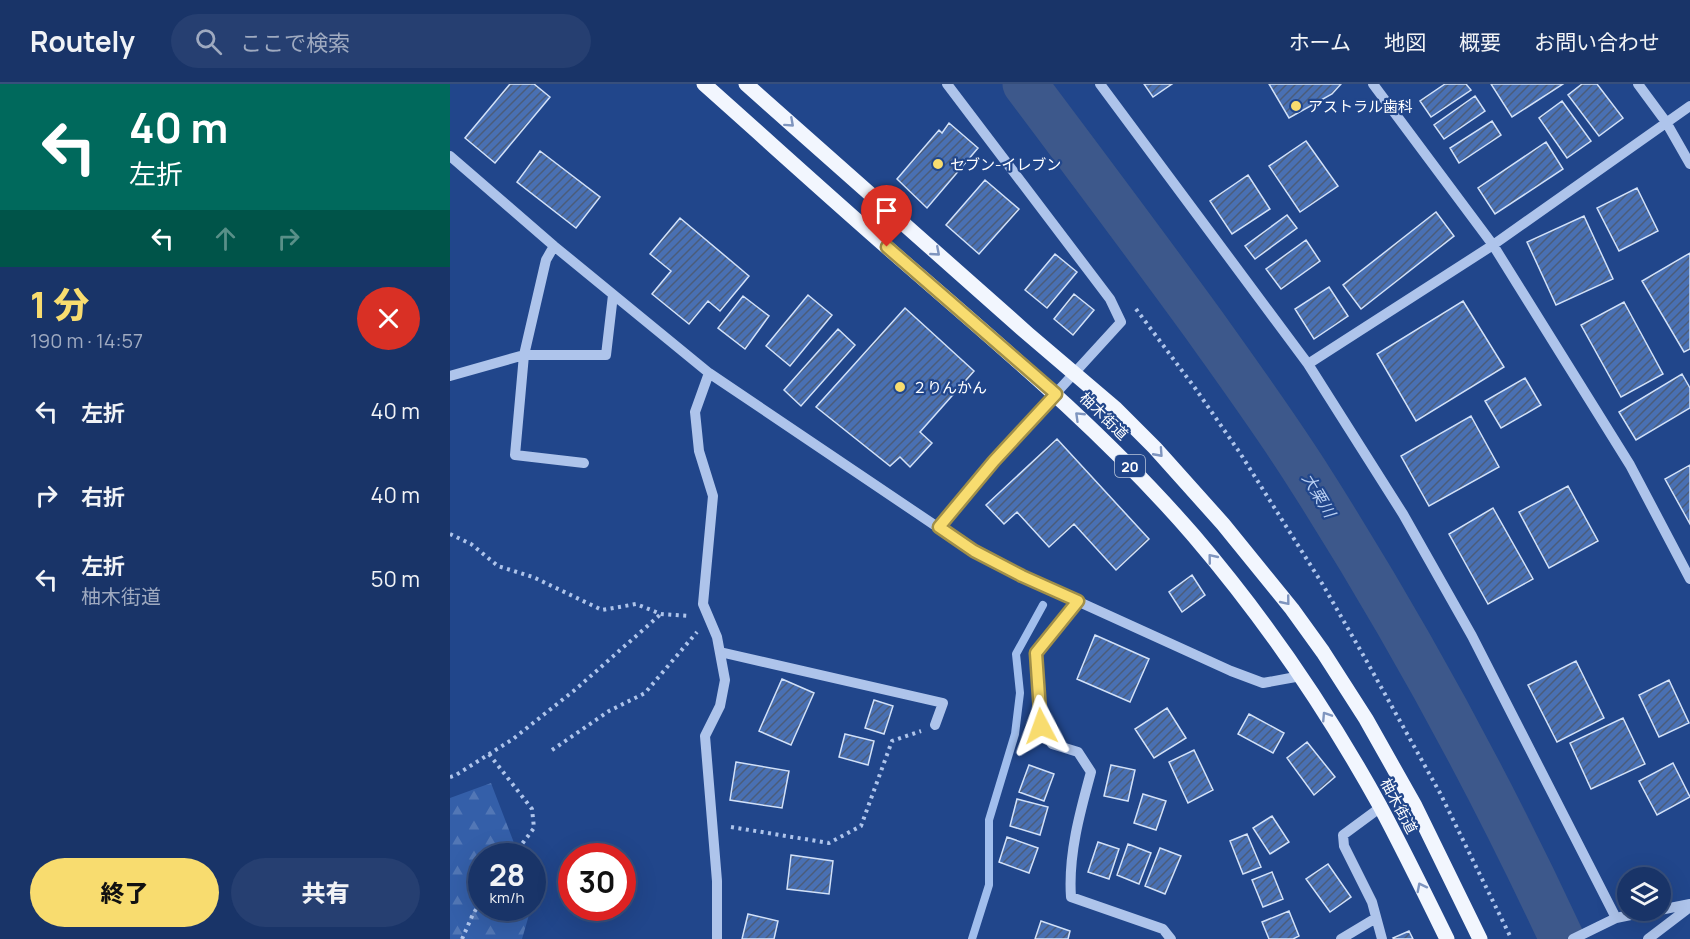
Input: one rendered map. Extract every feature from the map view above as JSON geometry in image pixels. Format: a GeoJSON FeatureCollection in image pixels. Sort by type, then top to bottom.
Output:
{"type":"FeatureCollection","features":[{"type":"Feature","properties":{"kind":"main road","name":"柚木街道"},"geometry":{"type":"LineString","coordinates":[[705,84],[1056,394],[1142,479],[1194,536],[1241,593],[1301,676],[1381,807],[1447,939]]}},
{"type":"Feature","properties":{"kind":"main road","name":"柚木街道"},"geometry":{"type":"LineString","coordinates":[[746,84],[1116,409],[1155,448],[1223,524],[1323,652],[1391,762],[1480,939]]}},
{"type":"Feature","properties":{"kind":"street"},"geometry":{"type":"LineString","coordinates":[[939,527],[994,461],[1121,322],[1110,299],[947,84]]}},
{"type":"Feature","properties":{"kind":"street"},"geometry":{"type":"LineString","coordinates":[[1100,84],[1308,364],[1403,514],[1472,636],[1616,918],[1573,939]]}},
{"type":"Feature","properties":{"kind":"street"},"geometry":{"type":"LineString","coordinates":[[1372,84],[1493,245],[1630,465],[1690,579]]}},
{"type":"Feature","properties":{"kind":"street"},"geometry":{"type":"LineString","coordinates":[[1638,84],[1666,122],[1690,164]]}},
{"type":"Feature","properties":{"kind":"street"},"geometry":{"type":"LineString","coordinates":[[1308,364],[1493,245],[1690,106]]}},
{"type":"Feature","properties":{"kind":"street"},"geometry":{"type":"LineString","coordinates":[[450,156],[554,246],[709,373],[974,551],[1022,576],[1231,671],[1263,683],[1301,676]]}},
{"type":"Feature","properties":{"kind":"street"},"geometry":{"type":"LineString","coordinates":[[554,246],[546,260],[524,355],[515,455],[584,463]]}},
{"type":"Feature","properties":{"kind":"street"},"geometry":{"type":"LineString","coordinates":[[450,376],[524,355],[606,355],[613,295]]}},
{"type":"Feature","properties":{"kind":"street"},"geometry":{"type":"LineString","coordinates":[[709,373],[695,412],[699,451],[713,496],[703,604],[717,637],[725,680],[720,706],[705,736],[717,881],[717,939]]}},
{"type":"Feature","properties":{"kind":"street"},"geometry":{"type":"LineString","coordinates":[[1078,601],[1036,653],[1041,726],[1052,744],[1078,752],[1091,772],[1079,817],[1070,878],[1071,897],[1163,929],[1171,939]]}},
{"type":"Feature","properties":{"kind":"street"},"geometry":{"type":"LineString","coordinates":[[720,652],[943,703],[935,725]]}},
{"type":"Feature","properties":{"kind":"street"},"geometry":{"type":"LineString","coordinates":[[1381,807],[1343,835],[1344,846],[1372,902],[1382,939]]}},
{"type":"Feature","properties":{"kind":"street"},"geometry":{"type":"LineString","coordinates":[[1671,909],[1690,906]]}},
{"type":"Feature","properties":{"kind":"street"},"geometry":{"type":"LineString","coordinates":[[1648,939],[1690,906]]}},
{"type":"Feature","properties":{"kind":"street"},"geometry":{"type":"LineString","coordinates":[[1341,939],[1376,918]]}},
{"type":"Feature","properties":{"kind":"path"},"geometry":{"type":"LineString","coordinates":[[1143,318],[1195,387],[1240,453],[1323,585],[1440,793],[1510,936]]}},
{"type":"Feature","properties":{"kind":"path"},"geometry":{"type":"LineString","coordinates":[[450,534],[471,544],[498,566],[533,577],[602,610],[636,604],[661,614],[709,618]]}},
{"type":"Feature","properties":{"kind":"path"},"geometry":{"type":"LineString","coordinates":[[450,777],[513,739],[576,689],[661,614]]}},
{"type":"Feature","properties":{"kind":"path"},"geometry":{"type":"LineString","coordinates":[[552,750],[609,711],[645,693],[709,618]]}},
{"type":"Feature","properties":{"kind":"path"},"geometry":{"type":"LineString","coordinates":[[712,824],[829,843],[861,826],[892,741],[935,725]]}},
{"type":"Feature","properties":{"kind":"path"},"geometry":{"type":"LineString","coordinates":[[489,754],[532,809],[534,828],[523,843]]}},
{"type":"Feature","properties":{"kind":"path"},"geometry":{"type":"LineString","coordinates":[[462,939],[469,921]]}},
{"type":"Feature","properties":{"kind":"green space"},"geometry":{"type":"Polygon","coordinates":[[[491,783],[514,843],[468,843],[468,921],[527,921],[522,939],[450,939],[450,798],[491,783]]]}},
{"type":"Feature","properties":{"kind":"building"},"geometry":{"type":"Polygon","coordinates":[[[510,84],[534,84],[550,97],[495,163],[465,138],[510,84]]]}},
{"type":"Feature","properties":{"kind":"building"},"geometry":{"type":"Polygon","coordinates":[[[1144,84],[1172,84],[1153,97],[1144,84]]]}},
{"type":"Feature","properties":{"kind":"building","name":"アストラル歯科"},"geometry":{"type":"Polygon","coordinates":[[[1269,84],[1341,84],[1332,94],[1289,118],[1269,84]]]}},
{"type":"Feature","properties":{"kind":"building"},"geometry":{"type":"Polygon","coordinates":[[[1445,84],[1466,84],[1471,90],[1431,117],[1420,101],[1445,84]]]}},
{"type":"Feature","properties":{"kind":"building"},"geometry":{"type":"Polygon","coordinates":[[[1491,84],[1563,84],[1512,117],[1491,84]]]}},
{"type":"Feature","properties":{"kind":"building"},"geometry":{"type":"Polygon","coordinates":[[[1582,84],[1597,84],[1623,118],[1599,136],[1568,95],[1582,84]]]}},
{"type":"Feature","properties":{"kind":"building"},"geometry":{"type":"Polygon","coordinates":[[[1475,96],[1485,111],[1444,139],[1434,125],[1475,96]]]}},
{"type":"Feature","properties":{"kind":"building"},"geometry":{"type":"Polygon","coordinates":[[[1562,101],[1591,141],[1567,158],[1539,118],[1562,101]]]}},
{"type":"Feature","properties":{"kind":"building"},"geometry":{"type":"Polygon","coordinates":[[[1492,121],[1501,135],[1459,163],[1450,148],[1492,121]]]}},
{"type":"Feature","properties":{"kind":"building","name":"セブン-イレブン"},"geometry":{"type":"Polygon","coordinates":[[[949,123],[978,148],[927,208],[897,179],[939,130],[942,133],[949,123]]]}},
{"type":"Feature","properties":{"kind":"building"},"geometry":{"type":"Polygon","coordinates":[[[1306,141],[1338,186],[1300,212],[1269,166],[1306,141]]]}},
{"type":"Feature","properties":{"kind":"building"},"geometry":{"type":"Polygon","coordinates":[[[1546,142],[1563,169],[1495,214],[1478,188],[1546,142]]]}},
{"type":"Feature","properties":{"kind":"building"},"geometry":{"type":"Polygon","coordinates":[[[540,151],[600,197],[576,228],[517,182],[540,151]]]}},
{"type":"Feature","properties":{"kind":"building"},"geometry":{"type":"Polygon","coordinates":[[[1248,175],[1270,209],[1232,234],[1210,201],[1248,175]]]}},
{"type":"Feature","properties":{"kind":"building"},"geometry":{"type":"Polygon","coordinates":[[[985,180],[1019,209],[979,254],[946,225],[985,180]]]}},
{"type":"Feature","properties":{"kind":"building"},"geometry":{"type":"Polygon","coordinates":[[[1637,188],[1658,231],[1619,251],[1597,208],[1637,188]]]}},
{"type":"Feature","properties":{"kind":"building"},"geometry":{"type":"Polygon","coordinates":[[[1436,212],[1454,236],[1361,309],[1343,285],[1436,212]]]}},
{"type":"Feature","properties":{"kind":"building"},"geometry":{"type":"Polygon","coordinates":[[[1287,215],[1297,228],[1255,259],[1245,246],[1287,215]]]}},
{"type":"Feature","properties":{"kind":"building"},"geometry":{"type":"Polygon","coordinates":[[[1584,216],[1613,279],[1556,305],[1527,242],[1584,216]]]}},
{"type":"Feature","properties":{"kind":"building"},"geometry":{"type":"Polygon","coordinates":[[[680,218],[749,276],[720,311],[708,301],[689,324],[652,294],[671,271],[650,254],[680,218]]]}},
{"type":"Feature","properties":{"kind":"building"},"geometry":{"type":"Polygon","coordinates":[[[1306,240],[1320,261],[1281,289],[1266,269],[1306,240]]]}},
{"type":"Feature","properties":{"kind":"building"},"geometry":{"type":"Polygon","coordinates":[[[1690,253],[1690,349],[1684,352],[1642,281],[1690,253]]]}},
{"type":"Feature","properties":{"kind":"building"},"geometry":{"type":"Polygon","coordinates":[[[1055,254],[1077,272],[1047,308],[1025,290],[1055,254]]]}},
{"type":"Feature","properties":{"kind":"building"},"geometry":{"type":"Polygon","coordinates":[[[1329,287],[1348,316],[1314,339],[1295,309],[1329,287]]]}},
{"type":"Feature","properties":{"kind":"building"},"geometry":{"type":"Polygon","coordinates":[[[1074,294],[1094,310],[1073,335],[1054,319],[1074,294]]]}},
{"type":"Feature","properties":{"kind":"building"},"geometry":{"type":"Polygon","coordinates":[[[808,295],[832,315],[790,366],[766,346],[808,295]]]}},
{"type":"Feature","properties":{"kind":"building"},"geometry":{"type":"Polygon","coordinates":[[[743,296],[769,316],[745,349],[718,328],[743,296]]]}},
{"type":"Feature","properties":{"kind":"building"},"geometry":{"type":"Polygon","coordinates":[[[1463,301],[1504,367],[1416,421],[1377,354],[1463,301]]]}},
{"type":"Feature","properties":{"kind":"building"},"geometry":{"type":"Polygon","coordinates":[[[1624,302],[1663,374],[1621,397],[1581,325],[1624,302]]]}},
{"type":"Feature","properties":{"kind":"building"},"geometry":{"type":"Polygon","coordinates":[[[905,308],[974,371],[920,432],[932,443],[910,467],[900,457],[890,466],[816,407],[905,308]]]}},
{"type":"Feature","properties":{"kind":"building"},"geometry":{"type":"Polygon","coordinates":[[[838,329],[855,345],[801,406],[784,390],[838,329]]]}},
{"type":"Feature","properties":{"kind":"building"},"geometry":{"type":"Polygon","coordinates":[[[1682,374],[1690,388],[1690,408],[1636,440],[1619,412],[1682,374]]]}},
{"type":"Feature","properties":{"kind":"building"},"geometry":{"type":"Polygon","coordinates":[[[1525,378],[1541,405],[1501,428],[1485,401],[1525,378]]]}},
{"type":"Feature","properties":{"kind":"building"},"geometry":{"type":"Polygon","coordinates":[[[1471,416],[1499,467],[1429,506],[1401,456],[1471,416]]]}},
{"type":"Feature","properties":{"kind":"building"},"geometry":{"type":"Polygon","coordinates":[[[1057,439],[1149,539],[1116,570],[1074,524],[1049,547],[1017,512],[1004,524],[986,505],[1057,439]]]}},
{"type":"Feature","properties":{"kind":"building"},"geometry":{"type":"Polygon","coordinates":[[[1690,465],[1690,524],[1665,479],[1690,465]]]}},
{"type":"Feature","properties":{"kind":"building"},"geometry":{"type":"Polygon","coordinates":[[[1568,486],[1598,541],[1549,568],[1519,512],[1568,486]]]}},
{"type":"Feature","properties":{"kind":"building"},"geometry":{"type":"Polygon","coordinates":[[[1493,508],[1533,579],[1488,604],[1449,534],[1493,508]]]}},
{"type":"Feature","properties":{"kind":"building"},"geometry":{"type":"Polygon","coordinates":[[[1192,575],[1205,595],[1182,612],[1169,592],[1192,575]]]}},
{"type":"Feature","properties":{"kind":"building"},"geometry":{"type":"Polygon","coordinates":[[[1095,635],[1149,659],[1130,702],[1077,679],[1095,635]]]}},
{"type":"Feature","properties":{"kind":"building"},"geometry":{"type":"Polygon","coordinates":[[[1576,661],[1604,718],[1557,742],[1528,685],[1576,661]]]}},
{"type":"Feature","properties":{"kind":"building"},"geometry":{"type":"Polygon","coordinates":[[[782,679],[814,693],[791,745],[759,731],[782,679]]]}},
{"type":"Feature","properties":{"kind":"building"},"geometry":{"type":"Polygon","coordinates":[[[1669,680],[1689,723],[1659,737],[1639,695],[1669,680]]]}},
{"type":"Feature","properties":{"kind":"building"},"geometry":{"type":"Polygon","coordinates":[[[874,700],[893,706],[884,734],[865,728],[874,700]]]}},
{"type":"Feature","properties":{"kind":"building"},"geometry":{"type":"Polygon","coordinates":[[[1167,708],[1186,738],[1154,758],[1135,729],[1167,708]]]}},
{"type":"Feature","properties":{"kind":"building"},"geometry":{"type":"Polygon","coordinates":[[[1249,714],[1284,733],[1273,753],[1238,734],[1249,714]]]}},
{"type":"Feature","properties":{"kind":"building"},"geometry":{"type":"Polygon","coordinates":[[[1623,718],[1645,764],[1591,789],[1570,743],[1623,718]]]}},
{"type":"Feature","properties":{"kind":"building"},"geometry":{"type":"Polygon","coordinates":[[[845,734],[874,741],[868,765],[839,757],[845,734]]]}},
{"type":"Feature","properties":{"kind":"building"},"geometry":{"type":"Polygon","coordinates":[[[1307,742],[1335,777],[1314,795],[1287,758],[1307,742]]]}},
{"type":"Feature","properties":{"kind":"building"},"geometry":{"type":"Polygon","coordinates":[[[1194,750],[1213,790],[1188,803],[1169,762],[1194,750]]]}},
{"type":"Feature","properties":{"kind":"building"},"geometry":{"type":"Polygon","coordinates":[[[736,762],[789,771],[782,808],[730,800],[736,762]]]}},
{"type":"Feature","properties":{"kind":"building"},"geometry":{"type":"Polygon","coordinates":[[[1673,763],[1690,797],[1657,815],[1639,781],[1673,763]]]}},
{"type":"Feature","properties":{"kind":"building"},"geometry":{"type":"Polygon","coordinates":[[[1029,765],[1054,774],[1044,801],[1019,792],[1029,765]]]}},
{"type":"Feature","properties":{"kind":"building"},"geometry":{"type":"Polygon","coordinates":[[[1111,765],[1135,770],[1128,801],[1104,796],[1111,765]]]}},
{"type":"Feature","properties":{"kind":"building"},"geometry":{"type":"Polygon","coordinates":[[[1143,794],[1166,801],[1156,830],[1134,823],[1143,794]]]}},
{"type":"Feature","properties":{"kind":"building"},"geometry":{"type":"Polygon","coordinates":[[[1017,799],[1048,807],[1040,835],[1010,826],[1017,799]]]}},
{"type":"Feature","properties":{"kind":"building"},"geometry":{"type":"Polygon","coordinates":[[[1272,816],[1289,842],[1270,854],[1253,828],[1272,816]]]}},
{"type":"Feature","properties":{"kind":"building"},"geometry":{"type":"Polygon","coordinates":[[[1247,834],[1261,867],[1243,874],[1230,841],[1247,834]]]}},
{"type":"Feature","properties":{"kind":"building"},"geometry":{"type":"Polygon","coordinates":[[[1007,837],[1038,848],[1029,873],[999,862],[1007,837]]]}},
{"type":"Feature","properties":{"kind":"building"},"geometry":{"type":"Polygon","coordinates":[[[1098,842],[1119,849],[1109,879],[1088,872],[1098,842]]]}},
{"type":"Feature","properties":{"kind":"building"},"geometry":{"type":"Polygon","coordinates":[[[1128,844],[1151,853],[1139,884],[1117,875],[1128,844]]]}},
{"type":"Feature","properties":{"kind":"building"},"geometry":{"type":"Polygon","coordinates":[[[1160,848],[1181,856],[1165,894],[1145,886],[1160,848]]]}},
{"type":"Feature","properties":{"kind":"building"},"geometry":{"type":"Polygon","coordinates":[[[791,855],[833,861],[829,894],[787,889],[791,855]]]}},
{"type":"Feature","properties":{"kind":"building"},"geometry":{"type":"Polygon","coordinates":[[[1328,864],[1351,897],[1330,912],[1306,879],[1328,864]]]}},
{"type":"Feature","properties":{"kind":"building"},"geometry":{"type":"Polygon","coordinates":[[[1272,872],[1283,899],[1263,907],[1252,880],[1272,872]]]}},
{"type":"Feature","properties":{"kind":"building"},"geometry":{"type":"Polygon","coordinates":[[[1289,911],[1299,936],[1293,939],[1269,939],[1262,922],[1289,911]]]}},
{"type":"Feature","properties":{"kind":"building"},"geometry":{"type":"Polygon","coordinates":[[[748,914],[778,921],[774,939],[742,939],[748,914]]]}},
{"type":"Feature","properties":{"kind":"building"},"geometry":{"type":"Polygon","coordinates":[[[1041,921],[1070,931],[1068,939],[1035,939],[1041,921]]]}},
{"type":"Feature","properties":{"kind":"building"},"geometry":{"type":"Polygon","coordinates":[[[1409,931],[1413,939],[1393,938],[1409,931]]]}},
{"type":"Feature","properties":{"kind":"waterway","name":"大栗川"},"geometry":{"type":"LineString","coordinates":[[1025,84],[1204,325],[1268,415],[1341,528],[1409,643],[1473,760],[1562,939]]}},
{"type":"Feature","properties":{"kind":"waterway"},"geometry":{"type":"LineString","coordinates":[[972,939],[989,885],[989,820],[1015,734],[1020,693],[1016,654],[1043,605]]}},
{"type":"Feature","properties":{"kind":"place","name":"アストラル歯科"},"geometry":{"type":"Point","coordinates":[1296,106]}},
{"type":"Feature","properties":{"kind":"place","name":"セブン-イレブン"},"geometry":{"type":"Point","coordinates":[938,164]}},
{"type":"Feature","properties":{"kind":"place","name":"２りんかん"},"geometry":{"type":"Point","coordinates":[900,387]}},
{"type":"Feature","properties":{"kind":"route"},"geometry":{"type":"LineString","coordinates":[[887,247],[1056,394],[994,461],[939,527],[974,551],[1078,601],[1036,653],[1041,726]]}}]}
